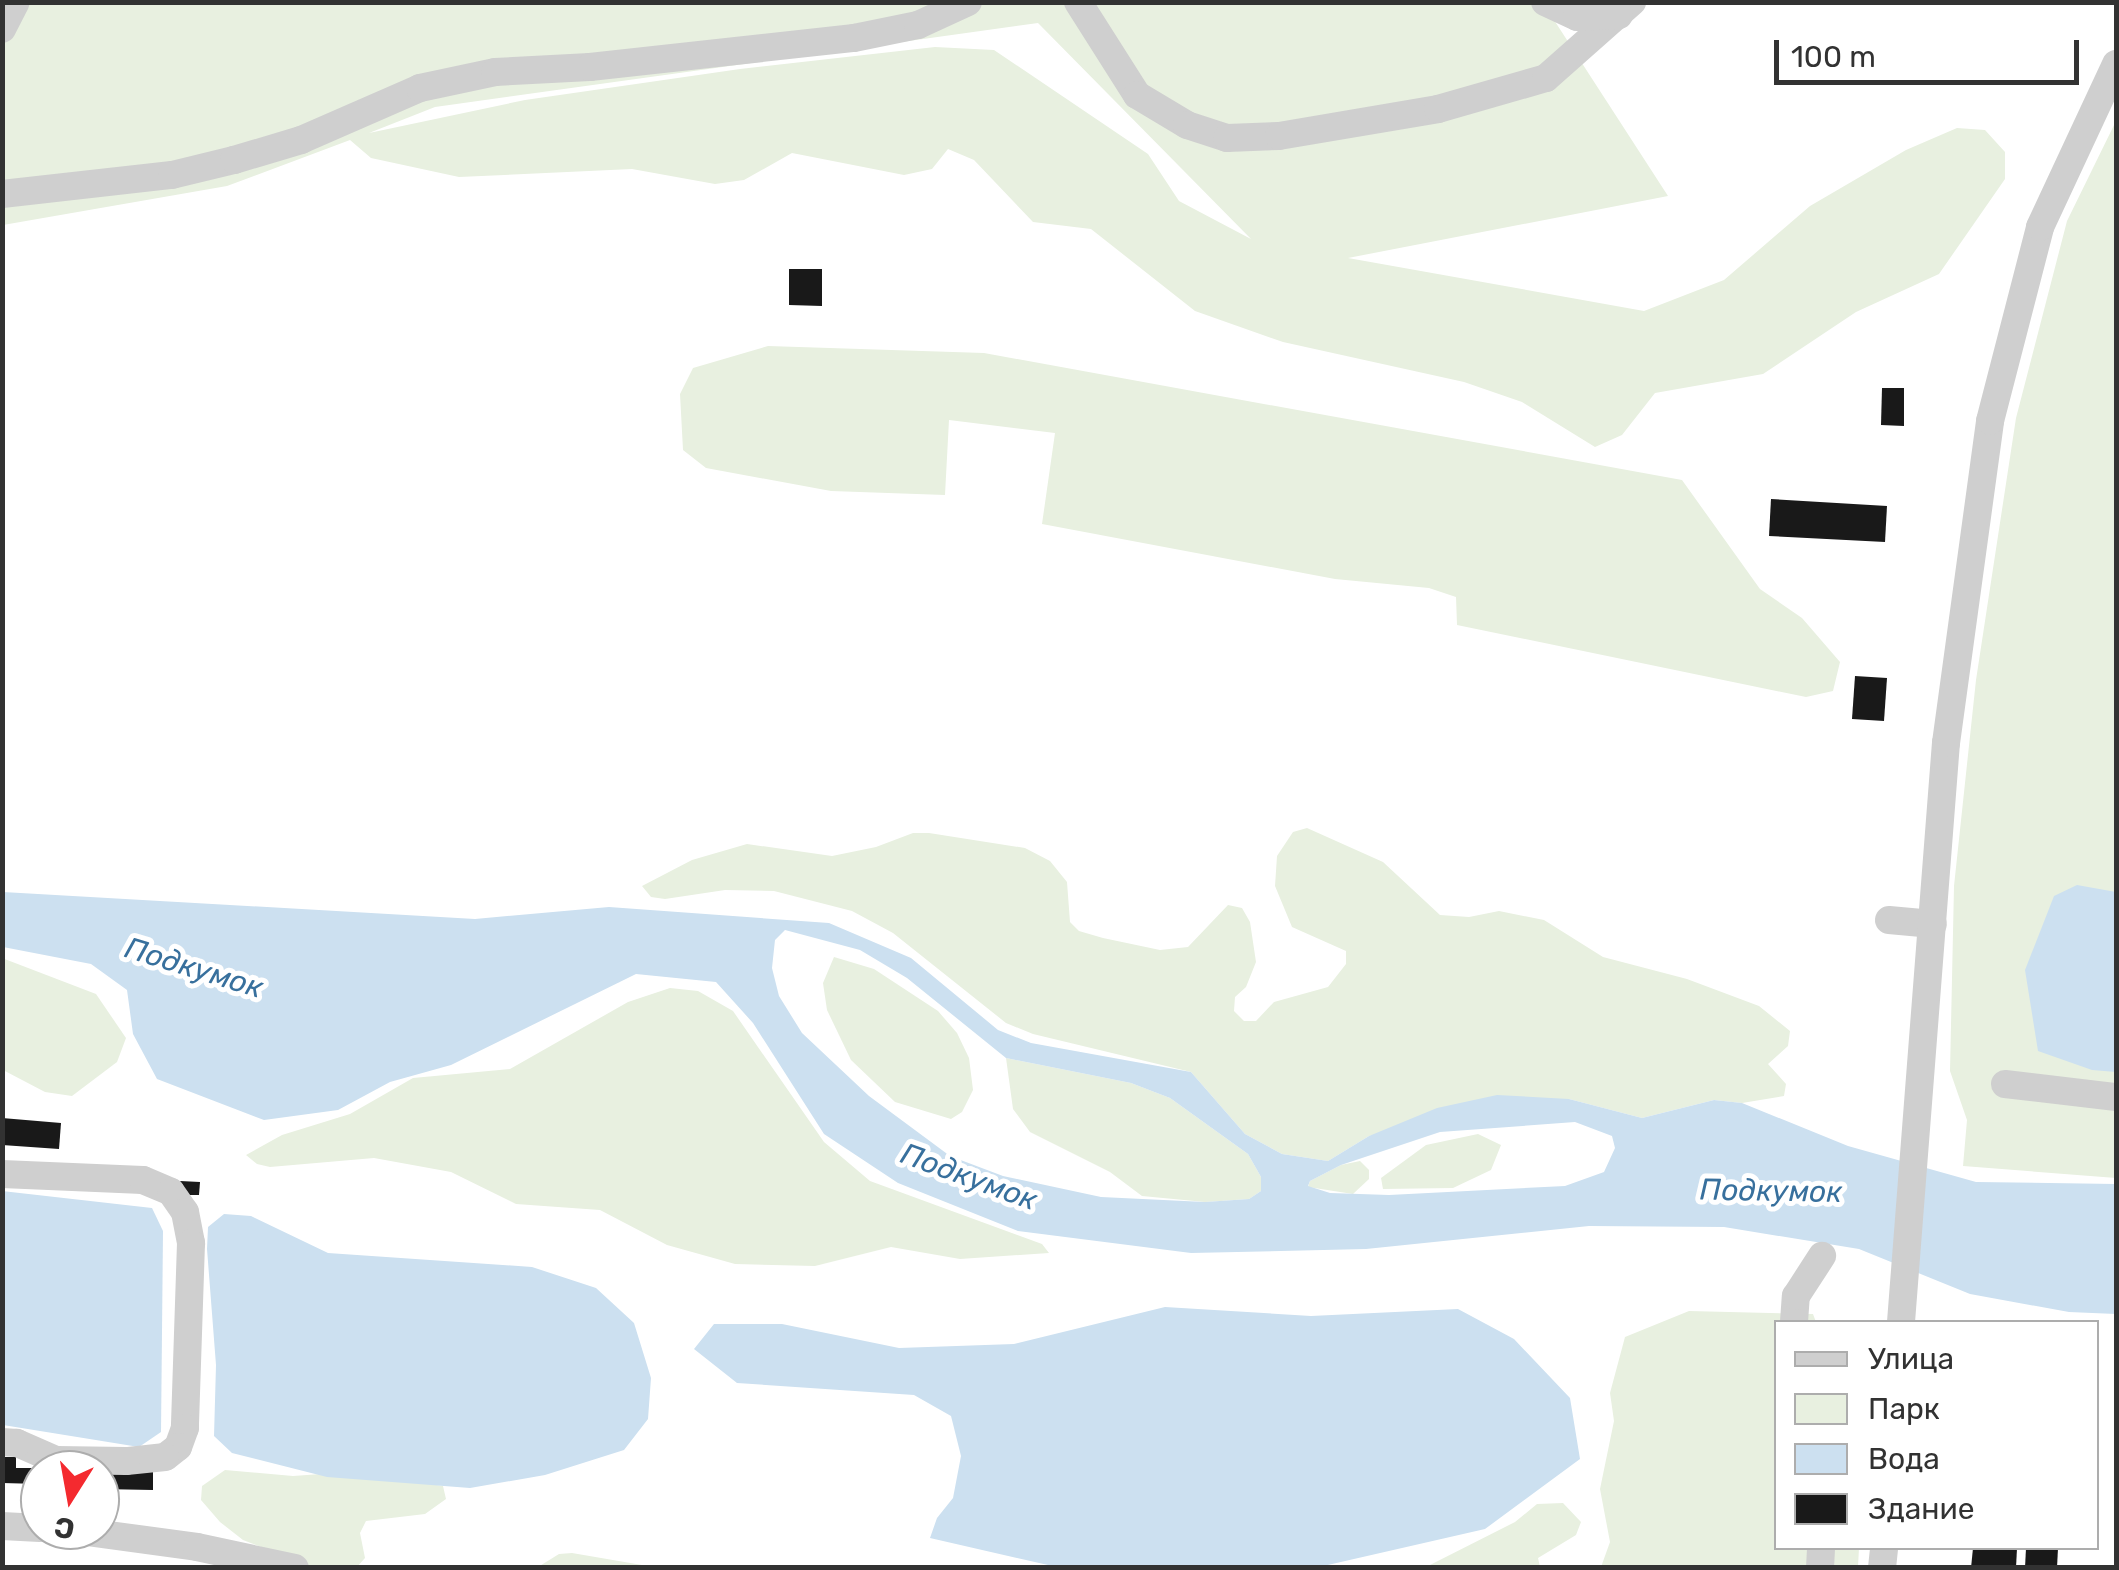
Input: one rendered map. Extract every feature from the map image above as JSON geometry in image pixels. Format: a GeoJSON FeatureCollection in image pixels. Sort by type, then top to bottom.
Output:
{"type":"FeatureCollection","features":[{"type":"Feature","properties":{"kind":"street"},"geometry":{"type":"LineString","coordinates":[[2,29],[16,2]]}},
{"type":"Feature","properties":{"kind":"street"},"geometry":{"type":"LineString","coordinates":[[2,194],[172,175],[234,160],[301,140],[420,88],[495,72],[590,67],[854,38],[918,25],[968,2]]}},
{"type":"Feature","properties":{"kind":"street"},"geometry":{"type":"LineString","coordinates":[[1078,2],[1137,95],[1187,125],[1227,138],[1279,136],[1438,108],[1546,78],[1626,9]]}},
{"type":"Feature","properties":{"kind":"street"},"geometry":{"type":"LineString","coordinates":[[1545,2],[1577,17],[1626,9]]}},
{"type":"Feature","properties":{"kind":"street"},"geometry":{"type":"LineString","coordinates":[[1901,1320],[1946,742],[1990,421],[2040,226],[2116,64]]}},
{"type":"Feature","properties":{"kind":"street"},"geometry":{"type":"LineString","coordinates":[[1889,920],[1933,924]]}},
{"type":"Feature","properties":{"kind":"street"},"geometry":{"type":"LineString","coordinates":[[2005,1084],[2116,1097]]}},
{"type":"Feature","properties":{"kind":"street"},"geometry":{"type":"LineString","coordinates":[[2,1174],[143,1180],[171,1192],[185,1212],[191,1243],[185,1428],[178,1447],[165,1456],[126,1461],[56,1460],[17,1443],[2,1442]]}},
{"type":"Feature","properties":{"kind":"street"},"geometry":{"type":"LineString","coordinates":[[1794,1320],[1796,1296],[1822,1256]]}},
{"type":"Feature","properties":{"kind":"street"},"geometry":{"type":"LineString","coordinates":[[120,1536],[198,1546],[294,1568]]}},
{"type":"Feature","properties":{"kind":"green space"},"geometry":{"type":"Polygon","coordinates":[[[3,2],[1543,3],[1668,196],[1348,258],[1644,311],[1724,280],[1810,206],[1906,150],[1957,128],[1985,130],[2005,152],[2005,179],[1939,274],[1856,312],[1763,374],[1655,393],[1622,435],[1595,447],[1522,402],[1464,382],[1283,342],[1195,311],[1091,229],[1033,222],[974,160],[948,149],[932,169],[904,175],[792,153],[744,180],[715,184],[632,169],[459,177],[371,158],[350,140],[227,186],[3,225],[3,2]],[[1038,23],[435,107],[369,133],[525,100],[740,69],[935,47],[994,50],[1148,154],[1179,201],[1251,239],[1038,23]]]}},
{"type":"Feature","properties":{"kind":"green space"},"geometry":{"type":"Polygon","coordinates":[[[2116,121],[2116,1178],[1963,1166],[1967,1120],[1950,1071],[1954,886],[1976,680],[2016,418],[2067,221],[2116,121]]]}},
{"type":"Feature","properties":{"kind":"green space"},"geometry":{"type":"Polygon","coordinates":[[[768,346],[984,353],[1682,480],[1760,589],[1802,618],[1840,662],[1833,691],[1806,697],[1457,625],[1456,597],[1429,588],[1335,579],[1042,524],[1055,433],[949,420],[945,495],[831,491],[706,468],[683,450],[680,394],[693,368],[768,346]]]}},
{"type":"Feature","properties":{"kind":"green space"},"geometry":{"type":"Polygon","coordinates":[[[1307,828],[1383,862],[1440,915],[1469,917],[1499,911],[1544,920],[1603,957],[1687,979],[1759,1006],[1790,1031],[1788,1046],[1768,1064],[1786,1084],[1784,1096],[1742,1103],[1714,1100],[1642,1118],[1569,1099],[1369,1136],[1328,1161],[1282,1154],[1245,1134],[1191,1072],[1033,1034],[1006,1023],[893,933],[852,911],[774,891],[725,890],[665,899],[651,897],[642,886],[692,860],[747,844],[832,856],[876,847],[913,833],[929,833],[1025,848],[1050,861],[1067,882],[1070,922],[1079,931],[1103,938],[1160,950],[1188,947],[1228,905],[1242,908],[1250,922],[1256,962],[1246,987],[1235,997],[1234,1011],[1244,1021],[1256,1021],[1274,1002],[1328,987],[1346,964],[1346,951],[1292,927],[1275,886],[1277,856],[1293,832],[1307,828]]]}},
{"type":"Feature","properties":{"kind":"green space"},"geometry":{"type":"Polygon","coordinates":[[[834,957],[874,969],[938,1011],[957,1033],[969,1058],[973,1090],[962,1112],[951,1119],[895,1102],[851,1060],[827,1010],[823,983],[834,957]]]}},
{"type":"Feature","properties":{"kind":"green space"},"geometry":{"type":"Polygon","coordinates":[[[2,958],[96,994],[126,1038],[117,1062],[72,1096],[45,1092],[3,1070],[2,958]]]}},
{"type":"Feature","properties":{"kind":"green space"},"geometry":{"type":"Polygon","coordinates":[[[670,988],[698,991],[733,1011],[824,1142],[870,1181],[1042,1244],[1049,1253],[960,1259],[891,1247],[815,1266],[735,1264],[667,1245],[600,1210],[516,1204],[451,1172],[374,1158],[270,1167],[257,1164],[246,1155],[282,1135],[350,1114],[413,1078],[510,1069],[628,1002],[670,988]]]}},
{"type":"Feature","properties":{"kind":"green space"},"geometry":{"type":"Polygon","coordinates":[[[1006,1058],[1131,1083],[1170,1098],[1248,1154],[1261,1177],[1261,1191],[1249,1199],[1205,1202],[1142,1196],[1110,1172],[1030,1132],[1013,1109],[1006,1058]]]}},
{"type":"Feature","properties":{"kind":"green space"},"geometry":{"type":"Polygon","coordinates":[[[1478,1134],[1501,1145],[1491,1170],[1453,1188],[1383,1189],[1381,1178],[1426,1145],[1478,1134]]]}},
{"type":"Feature","properties":{"kind":"green space"},"geometry":{"type":"Polygon","coordinates":[[[1360,1161],[1369,1170],[1369,1179],[1353,1194],[1308,1187],[1310,1181],[1341,1165],[1360,1161]]]}},
{"type":"Feature","properties":{"kind":"green space"},"geometry":{"type":"Polygon","coordinates":[[[1689,1311],[1813,1314],[1815,1320],[1774,1320],[1774,1550],[1859,1550],[1858,1567],[1601,1567],[1610,1542],[1600,1489],[1614,1421],[1610,1393],[1625,1337],[1689,1311]]]}},
{"type":"Feature","properties":{"kind":"green space"},"geometry":{"type":"Polygon","coordinates":[[[225,1470],[293,1476],[349,1472],[443,1486],[446,1499],[425,1514],[366,1521],[360,1533],[365,1558],[356,1568],[311,1566],[243,1540],[220,1522],[201,1500],[202,1486],[225,1470]]]}},
{"type":"Feature","properties":{"kind":"green space"},"geometry":{"type":"Polygon","coordinates":[[[1563,1503],[1581,1522],[1576,1535],[1538,1558],[1540,1567],[1426,1567],[1515,1522],[1537,1504],[1563,1503]]]}},
{"type":"Feature","properties":{"kind":"green space"},"geometry":{"type":"Polygon","coordinates":[[[559,1554],[648,1567],[538,1567],[559,1554]]]}},
{"type":"Feature","properties":{"kind":"water"},"geometry":{"type":"Polygon","coordinates":[[[2077,885],[2116,892],[2116,1072],[2092,1070],[2038,1051],[2025,970],[2054,896],[2077,885]]]}},
{"type":"Feature","properties":{"kind":"water","name":"Подкумок"},"geometry":{"type":"Polygon","coordinates":[[[3,892],[475,919],[609,907],[829,923],[911,958],[998,1030],[1031,1043],[1191,1072],[1245,1134],[1282,1154],[1328,1161],[1369,1136],[1437,1108],[1497,1095],[1569,1099],[1642,1118],[1714,1100],[1742,1103],[1848,1146],[1976,1182],[2116,1184],[2116,1314],[2069,1312],[1970,1294],[1859,1249],[1724,1227],[1589,1226],[1366,1249],[1191,1253],[1018,1231],[898,1183],[824,1134],[753,1023],[716,982],[636,974],[451,1065],[390,1082],[338,1110],[264,1120],[157,1079],[133,1034],[127,990],[91,964],[3,947],[3,892]],[[785,930],[775,940],[772,968],[779,996],[802,1033],[869,1096],[950,1156],[1003,1176],[1101,1197],[1205,1202],[1249,1199],[1261,1191],[1261,1177],[1248,1154],[1170,1098],[1131,1083],[1006,1058],[907,978],[860,950],[785,930]],[[1575,1122],[1440,1132],[1341,1165],[1310,1181],[1308,1186],[1330,1193],[1389,1195],[1565,1186],[1604,1172],[1615,1148],[1612,1136],[1575,1122]]]}},
{"type":"Feature","properties":{"kind":"water"},"geometry":{"type":"Polygon","coordinates":[[[2,1191],[152,1208],[163,1231],[161,1432],[139,1447],[3,1425],[2,1191]]]}},
{"type":"Feature","properties":{"kind":"water"},"geometry":{"type":"Polygon","coordinates":[[[224,1214],[251,1216],[328,1253],[532,1267],[596,1288],[634,1323],[651,1378],[648,1419],[624,1450],[545,1475],[470,1488],[327,1477],[232,1453],[214,1436],[216,1365],[207,1249],[208,1227],[224,1214]]]}},
{"type":"Feature","properties":{"kind":"water"},"geometry":{"type":"Polygon","coordinates":[[[1165,1307],[1311,1316],[1458,1309],[1514,1339],[1570,1398],[1580,1459],[1485,1529],[1319,1567],[1048,1565],[930,1538],[937,1518],[953,1498],[961,1456],[951,1416],[914,1395],[737,1383],[694,1349],[714,1324],[782,1324],[899,1348],[1014,1344],[1165,1307]]]}},
{"type":"Feature","properties":{"kind":"building"},"geometry":{"type":"Polygon","coordinates":[[[789,269],[822,269],[822,306],[789,305],[789,269]]]}},
{"type":"Feature","properties":{"kind":"building"},"geometry":{"type":"Polygon","coordinates":[[[1882,388],[1904,388],[1904,426],[1881,425],[1882,388]]]}},
{"type":"Feature","properties":{"kind":"building"},"geometry":{"type":"Polygon","coordinates":[[[1771,499],[1887,506],[1885,542],[1769,536],[1771,499]]]}},
{"type":"Feature","properties":{"kind":"building"},"geometry":{"type":"Polygon","coordinates":[[[1855,676],[1887,678],[1884,721],[1852,719],[1855,676]]]}},
{"type":"Feature","properties":{"kind":"building"},"geometry":{"type":"Polygon","coordinates":[[[2,1118],[61,1123],[59,1149],[2,1145],[2,1118]]]}},
{"type":"Feature","properties":{"kind":"building"},"geometry":{"type":"Polygon","coordinates":[[[180,1181],[200,1182],[199,1195],[180,1195],[180,1181]]]}},
{"type":"Feature","properties":{"kind":"building"},"geometry":{"type":"Polygon","coordinates":[[[2,1457],[16,1457],[20,1483],[2,1483],[2,1457]]]}},
{"type":"Feature","properties":{"kind":"building"},"geometry":{"type":"Polygon","coordinates":[[[153,1467],[153,1490],[120,1489],[120,1469],[153,1467]]]}},
{"type":"Feature","properties":{"kind":"building"},"geometry":{"type":"Polygon","coordinates":[[[1973,1550],[2017,1550],[2016,1568],[1971,1568],[1973,1550]]]}},
{"type":"Feature","properties":{"kind":"building"},"geometry":{"type":"Polygon","coordinates":[[[2026,1550],[2058,1550],[2057,1568],[2025,1568],[2026,1550]]]}}]}
